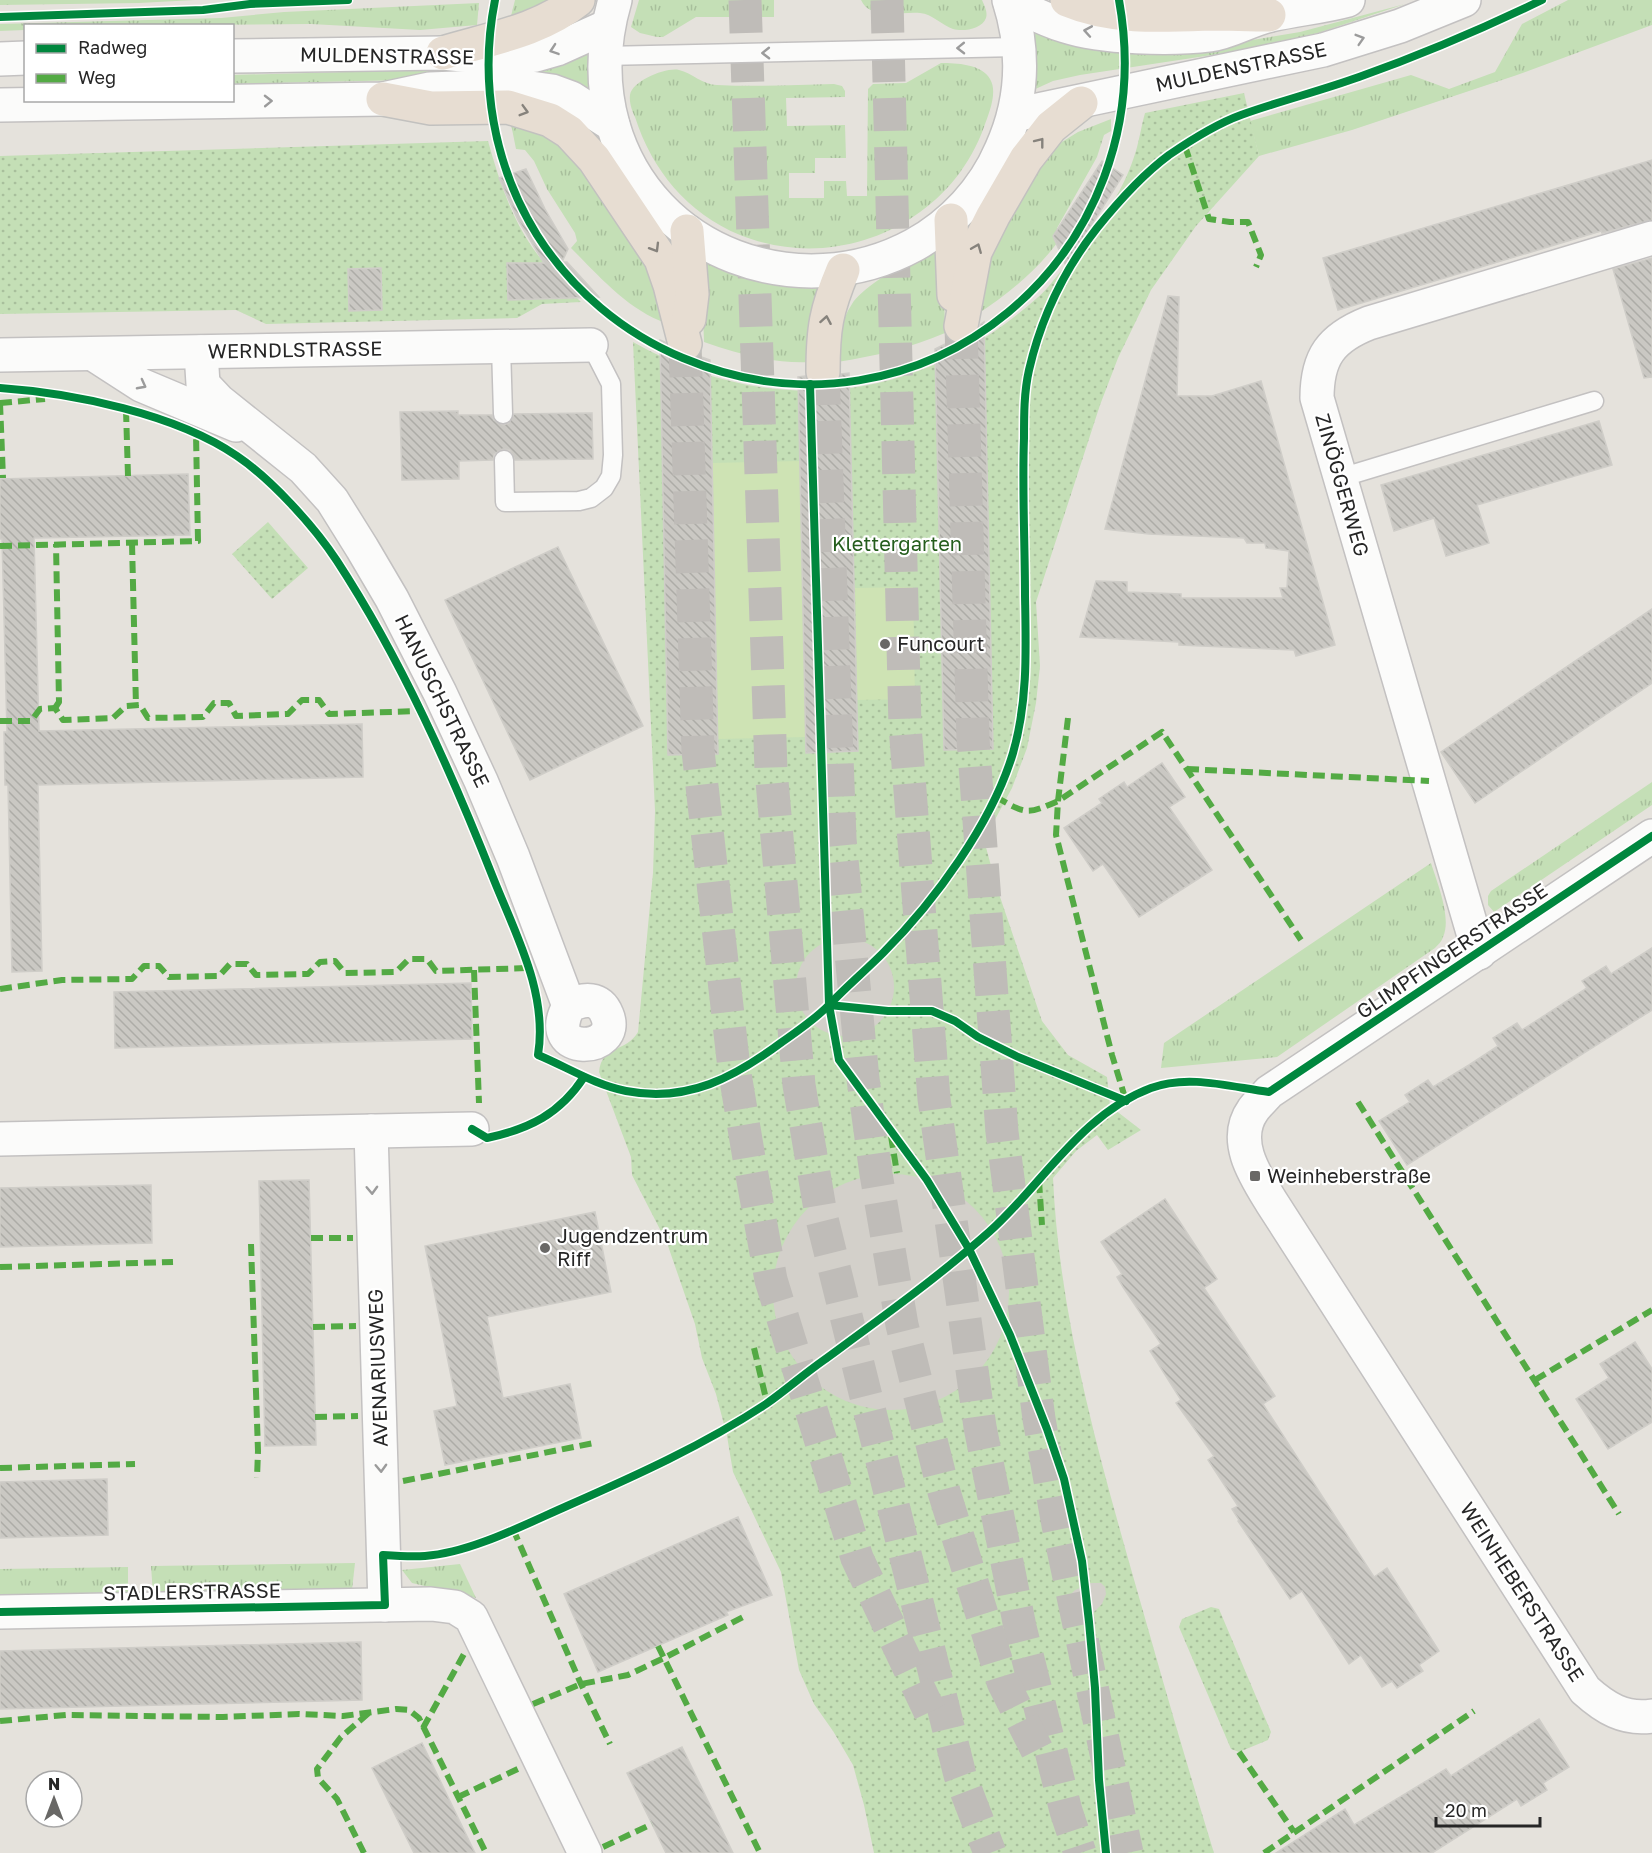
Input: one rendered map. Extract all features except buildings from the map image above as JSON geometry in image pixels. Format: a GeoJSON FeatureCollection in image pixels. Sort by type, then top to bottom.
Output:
{"type":"FeatureCollection","features":[{"type":"Feature","properties":{"kind":"highway"},"geometry":{"type":"LineString","coordinates":[[443,53],[544,23],[578,0]]}},
{"type":"Feature","properties":{"kind":"highway"},"geometry":{"type":"LineString","coordinates":[[1067,0],[1094,9],[1126,14],[1169,17],[1210,14],[1269,15]]}},
{"type":"Feature","properties":{"kind":"highway"},"geometry":{"type":"LineString","coordinates":[[383,99],[431,108],[508,107],[550,120],[568,132],[594,159],[661,259],[685,344],[692,294],[687,231]]}},
{"type":"Feature","properties":{"kind":"highway"},"geometry":{"type":"LineString","coordinates":[[951,219],[952,287],[961,326],[975,252],[993,216],[1026,159],[1051,127],[1081,103]]}},
{"type":"Feature","properties":{"kind":"highway"},"geometry":{"type":"LineString","coordinates":[[823,372],[825,321],[843,270]]}},
{"type":"Feature","properties":{"kind":"street","name":"MULDENSTRASSE"},"geometry":{"type":"LineString","coordinates":[[1010,1],[1046,20],[1067,27],[1093,32],[1159,37],[1213,34],[1269,15],[1322,7],[1348,0]]}},
{"type":"Feature","properties":{"kind":"street","name":"MULDENSTRASSE"},"geometry":{"type":"LineString","coordinates":[[1014,116],[1323,50],[1400,26],[1464,0]]}},
{"type":"Feature","properties":{"kind":"street","name":"MULDENSTRASSE"},"geometry":{"type":"LineString","coordinates":[[234,56],[443,53],[501,59],[536,55],[557,49],[609,27],[606,93],[613,125],[634,173],[650,195],[687,231],[735,258],[788,271],[816,272],[843,270],[872,263],[900,252],[927,238],[968,202],[996,162],[1014,116],[1019,87],[1019,47],[1010,1]]}},
{"type":"Feature","properties":{"kind":"street"},"geometry":{"type":"LineString","coordinates":[[0,58],[24,58]]}},
{"type":"Feature","properties":{"kind":"street","name":"MULDENSTRASSE"},"geometry":{"type":"LineString","coordinates":[[234,101],[383,99],[430,89],[508,86],[552,91],[571,98],[613,125]]}},
{"type":"Feature","properties":{"kind":"street","name":"MULDENSTRASSE"},"geometry":{"type":"LineString","coordinates":[[0,105],[192,102]]}},
{"type":"Feature","properties":{"kind":"street","name":"ZINÖGGERWEG"},"geometry":{"type":"LineString","coordinates":[[1479,952],[1317,398],[1317,378],[1323,359],[1335,343],[1350,330],[1652,238]]}},
{"type":"Feature","properties":{"kind":"street","name":"WERNDLSTRASSE"},"geometry":{"type":"LineString","coordinates":[[0,355],[591,345]]}},
{"type":"Feature","properties":{"kind":"street","name":"HANUSCHSTRASSE"},"geometry":{"type":"LineString","coordinates":[[201,352],[203,384],[219,401],[303,468],[332,500],[392,599],[440,693],[481,781],[513,857],[568,1006]]}},
{"type":"Feature","properties":{"kind":"street","name":"HANUSCHSTRASSE"},"geometry":{"type":"LineString","coordinates":[[93,354],[141,385],[203,413],[258,433]]}},
{"type":"Feature","properties":{"kind":"street","name":"GLIMPFINGERSTRASSE"},"geometry":{"type":"LineString","coordinates":[[1269,1092],[1652,836]]}},
{"type":"Feature","properties":{"kind":"street","name":"WEINHEBERSTRASSE"},"geometry":{"type":"LineString","coordinates":[[1269,1092],[1252,1111],[1245,1130],[1245,1151],[1252,1170],[1272,1203],[1585,1690],[1602,1706],[1626,1716],[1652,1716]]}},
{"type":"Feature","properties":{"kind":"street"},"geometry":{"type":"LineString","coordinates":[[0,1139],[472,1129]]}},
{"type":"Feature","properties":{"kind":"street","name":"AVENARIUSWEG"},"geometry":{"type":"LineString","coordinates":[[371,1131],[385,1605]]}},
{"type":"Feature","properties":{"kind":"street","name":"STADLERSTRASSE"},"geometry":{"type":"LineString","coordinates":[[0,1612],[431,1604],[455,1608],[471,1617],[585,1853]]}},
{"type":"Feature","properties":{"kind":"lane"},"geometry":{"type":"LineString","coordinates":[[609,27],[1019,47]]}},
{"type":"Feature","properties":{"kind":"lane"},"geometry":{"type":"LineString","coordinates":[[504,460],[505,502],[579,501],[591,498],[604,488],[611,476],[613,455],[611,384],[591,345]]}},
{"type":"Feature","properties":{"kind":"lane"},"geometry":{"type":"LineString","coordinates":[[501,347],[503,414]]}},
{"type":"Feature","properties":{"kind":"lane"},"geometry":{"type":"LineString","coordinates":[[1340,478],[1594,401]]}},
{"type":"Feature","properties":{"kind":"green space"},"geometry":{"type":"Polygon","coordinates":[[[0,0],[195,0],[0,5],[0,0]]]}},
{"type":"Feature","properties":{"kind":"green space"},"geometry":{"type":"Polygon","coordinates":[[[515,0],[549,0],[511,16],[515,0]]]}},
{"type":"Feature","properties":{"kind":"green space"},"geometry":{"type":"Polygon","coordinates":[[[639,0],[774,0],[774,17],[696,17],[663,37],[657,37],[640,33],[631,27],[639,0]]]}},
{"type":"Feature","properties":{"kind":"green space"},"geometry":{"type":"Polygon","coordinates":[[[861,0],[982,0],[986,18],[981,25],[967,30],[957,30],[924,14],[887,14],[871,11],[861,0]]]}},
{"type":"Feature","properties":{"kind":"green space"},"geometry":{"type":"Polygon","coordinates":[[[1568,0],[1652,0],[1652,25],[1517,75],[1352,130],[1259,156],[1250,121],[1411,75],[1449,89],[1495,72],[1522,24],[1568,0]]]}},
{"type":"Feature","properties":{"kind":"green space"},"geometry":{"type":"Polygon","coordinates":[[[479,3],[477,25],[420,30],[311,24],[24,24],[24,30],[0,31],[0,24],[221,18],[284,12],[479,3]]]}},
{"type":"Feature","properties":{"kind":"green space"},"geometry":{"type":"Polygon","coordinates":[[[1405,4],[1318,33],[1245,50],[1080,75],[1053,81],[1031,91],[1027,20],[1216,46],[1300,32],[1405,4]]]}},
{"type":"Feature","properties":{"kind":"green space"},"geometry":{"type":"Polygon","coordinates":[[[590,52],[590,89],[565,81],[534,77],[234,84],[234,75],[563,66],[590,52]]]}},
{"type":"Feature","properties":{"kind":"green space"},"geometry":{"type":"Polygon","coordinates":[[[941,63],[975,67],[986,74],[992,84],[992,103],[984,127],[967,161],[945,191],[917,215],[885,232],[850,244],[814,248],[777,246],[740,235],[704,215],[674,188],[662,172],[642,136],[630,101],[632,90],[643,80],[658,73],[673,70],[679,70],[707,83],[717,85],[834,84],[842,86],[845,97],[786,98],[787,126],[845,125],[846,158],[815,158],[815,173],[789,173],[789,198],[824,198],[824,181],[846,181],[847,196],[867,196],[868,89],[873,84],[906,83],[941,63]]]}},
{"type":"Feature","properties":{"kind":"green space","name":"Klettergarten"},"geometry":{"type":"Polygon","coordinates":[[[1244,93],[1259,156],[1196,226],[1151,290],[1118,358],[1100,405],[1036,602],[1040,666],[1036,703],[1027,748],[1012,788],[984,840],[997,888],[1042,1021],[1068,1055],[1107,1077],[1110,1106],[1141,1130],[1108,1150],[1097,1135],[1076,1151],[1053,1178],[1057,1228],[1071,1327],[1092,1425],[1141,1605],[1214,1853],[874,1853],[853,1765],[814,1704],[799,1670],[781,1572],[733,1472],[727,1436],[716,1394],[702,1358],[695,1324],[667,1243],[632,1175],[631,1157],[599,1072],[605,1057],[633,1039],[638,1032],[653,873],[655,811],[633,342],[685,367],[738,383],[791,390],[842,389],[894,379],[943,361],[991,334],[1037,298],[1077,252],[1106,214],[1122,186],[1136,152],[1145,113],[1244,93]]]}},
{"type":"Feature","properties":{"kind":"green space"},"geometry":{"type":"Polygon","coordinates":[[[509,114],[571,150],[648,255],[666,323],[639,310],[627,301],[603,281],[571,248],[577,241],[575,233],[547,189],[534,161],[525,150],[516,149],[509,114]]]}},
{"type":"Feature","properties":{"kind":"green space"},"geometry":{"type":"Polygon","coordinates":[[[1111,119],[1111,131],[1104,135],[1097,157],[1057,228],[1062,236],[1023,280],[976,315],[980,267],[1049,150],[1078,132],[1111,119]]]}},
{"type":"Feature","properties":{"kind":"green space"},"geometry":{"type":"Polygon","coordinates":[[[488,141],[505,196],[524,235],[543,262],[581,302],[542,304],[517,318],[266,324],[236,310],[0,314],[0,156],[488,141]]]}},
{"type":"Feature","properties":{"kind":"green space"},"geometry":{"type":"Polygon","coordinates":[[[943,240],[945,333],[892,351],[837,362],[842,325],[858,296],[894,270],[943,240]]]}},
{"type":"Feature","properties":{"kind":"green space"},"geometry":{"type":"Polygon","coordinates":[[[701,254],[822,285],[812,307],[809,329],[811,362],[757,357],[704,342],[701,254]]]}},
{"type":"Feature","properties":{"kind":"green space"},"geometry":{"type":"Polygon","coordinates":[[[800,461],[806,737],[718,739],[712,463],[800,461]]]}},
{"type":"Feature","properties":{"kind":"green space"},"geometry":{"type":"Polygon","coordinates":[[[268,522],[308,568],[272,599],[232,554],[268,522]]]}},
{"type":"Feature","properties":{"kind":"green space","name":"Funcourt"},"geometry":{"type":"Polygon","coordinates":[[[913,587],[915,699],[857,700],[855,588],[913,587]]]}},
{"type":"Feature","properties":{"kind":"green space"},"geometry":{"type":"Polygon","coordinates":[[[1652,782],[1652,805],[1494,912],[1488,905],[1488,896],[1491,891],[1652,782]]]}},
{"type":"Feature","properties":{"kind":"green space"},"geometry":{"type":"Polygon","coordinates":[[[1431,863],[1443,900],[1446,920],[1442,938],[1435,948],[1277,1057],[1161,1068],[1164,1043],[1431,863]]]}},
{"type":"Feature","properties":{"kind":"green space"},"geometry":{"type":"Polygon","coordinates":[[[355,1563],[352,1590],[153,1594],[151,1566],[355,1563]]]}},
{"type":"Feature","properties":{"kind":"green space"},"geometry":{"type":"Polygon","coordinates":[[[460,1564],[476,1598],[412,1583],[402,1570],[460,1564]]]}},
{"type":"Feature","properties":{"kind":"green space"},"geometry":{"type":"Polygon","coordinates":[[[128,1567],[128,1595],[0,1598],[0,1569],[128,1567]]]}},
{"type":"Feature","properties":{"kind":"green space"},"geometry":{"type":"Polygon","coordinates":[[[1211,1607],[1219,1609],[1271,1732],[1268,1740],[1239,1752],[1231,1749],[1179,1627],[1182,1619],[1211,1607]]]}},
{"type":"Feature","properties":{"kind":"shaded area"},"geometry":{"type":"Polygon","coordinates":[[[845,938],[864,942],[880,952],[890,968],[894,987],[890,1006],[880,1022],[864,1032],[845,1036],[826,1032],[810,1022],[800,1006],[796,987],[800,968],[810,952],[826,942],[845,938]]]}},
{"type":"Feature","properties":{"kind":"shaded area"},"geometry":{"type":"Polygon","coordinates":[[[879,1174],[903,1174],[925,1179],[947,1188],[975,1208],[989,1226],[1000,1247],[1007,1269],[1009,1292],[1007,1315],[1000,1337],[989,1358],[975,1376],[947,1396],[925,1405],[903,1410],[879,1410],[857,1405],[835,1396],[807,1376],[787,1348],[778,1326],[773,1304],[773,1280],[778,1258],[787,1236],[807,1208],[835,1188],[857,1179],[879,1174]]]}},
{"type":"Feature","properties":{"kind":"shaded area"},"geometry":{"type":"Polygon","coordinates":[[[1091,1583],[1101,1583],[1105,1587],[1106,1594],[1102,1604],[1091,1615],[1081,1620],[1065,1621],[1063,1611],[1068,1597],[1075,1590],[1091,1583]]]}},
{"type":"Feature","properties":{"kind":"tunnel"},"geometry":{"type":"LineString","coordinates":[[745,0],[771,770],[799,1085],[821,1215],[960,1775],[990,1853]]}},
{"type":"Feature","properties":{"kind":"tunnel"},"geometry":{"type":"LineString","coordinates":[[887,0],[905,726],[934,1099],[980,1427],[1020,1627],[1066,1811],[1080,1853]]}},
{"type":"Feature","properties":{"kind":"tunnel"},"geometry":{"type":"LineString","coordinates":[[961,326],[973,739],[1002,1132],[1039,1419],[1058,1525],[1127,1853]]}},
{"type":"Feature","properties":{"kind":"tunnel"},"geometry":{"type":"LineString","coordinates":[[685,344],[698,751],[734,1068],[750,1164],[771,1280],[857,1558],[930,1712]]}},
{"type":"Feature","properties":{"kind":"tunnel"},"geometry":{"type":"LineString","coordinates":[[823,372],[840,839],[863,1079],[876,1174],[902,1325],[944,1492],[1003,1682],[1037,1750]]}},
{"type":"Feature","properties":{"kind":"marked path"},"geometry":{"type":"LineString","coordinates":[[1185,146],[1209,219],[1248,222],[1261,255],[1256,267]]}},
{"type":"Feature","properties":{"kind":"marked path"},"geometry":{"type":"LineString","coordinates":[[0,403],[45,399]]}},
{"type":"Feature","properties":{"kind":"marked path"},"geometry":{"type":"LineString","coordinates":[[0,403],[3,478]]}},
{"type":"Feature","properties":{"kind":"marked path"},"geometry":{"type":"LineString","coordinates":[[126,410],[128,476]]}},
{"type":"Feature","properties":{"kind":"marked path"},"geometry":{"type":"LineString","coordinates":[[0,546],[198,541],[196,434]]}},
{"type":"Feature","properties":{"kind":"marked path"},"geometry":{"type":"LineString","coordinates":[[132,543],[136,706]]}},
{"type":"Feature","properties":{"kind":"marked path"},"geometry":{"type":"LineString","coordinates":[[55,708],[59,702],[56,544]]}},
{"type":"Feature","properties":{"kind":"marked path"},"geometry":{"type":"LineString","coordinates":[[0,721],[31,721],[40,709],[55,708],[63,720],[113,718],[126,706],[140,705],[148,718],[203,717],[214,703],[229,703],[236,716],[288,714],[302,700],[319,700],[329,714],[420,711]]}},
{"type":"Feature","properties":{"kind":"marked path"},"geometry":{"type":"LineString","coordinates":[[1068,718],[1056,835],[1112,1055],[1126,1101]]}},
{"type":"Feature","properties":{"kind":"marked path"},"geometry":{"type":"LineString","coordinates":[[996,797],[1026,811],[1047,806],[1162,732],[1301,940]]}},
{"type":"Feature","properties":{"kind":"marked path"},"geometry":{"type":"LineString","coordinates":[[1187,769],[1429,781]]}},
{"type":"Feature","properties":{"kind":"marked path"},"geometry":{"type":"LineString","coordinates":[[0,989],[62,980],[132,979],[144,966],[159,966],[169,977],[219,976],[230,964],[247,964],[256,975],[308,974],[320,962],[335,961],[345,973],[396,972],[409,959],[427,959],[436,971],[528,968]]}},
{"type":"Feature","properties":{"kind":"marked path"},"geometry":{"type":"LineString","coordinates":[[474,970],[479,1103]]}},
{"type":"Feature","properties":{"kind":"marked path"},"geometry":{"type":"LineString","coordinates":[[1358,1102],[1619,1514]]}},
{"type":"Feature","properties":{"kind":"marked path"},"geometry":{"type":"LineString","coordinates":[[891,1136],[897,1173]]}},
{"type":"Feature","properties":{"kind":"marked path"},"geometry":{"type":"LineString","coordinates":[[1039,1181],[1042,1225]]}},
{"type":"Feature","properties":{"kind":"marked path"},"geometry":{"type":"LineString","coordinates":[[311,1238],[353,1238]]}},
{"type":"Feature","properties":{"kind":"marked path"},"geometry":{"type":"LineString","coordinates":[[251,1244],[257,1478]]}},
{"type":"Feature","properties":{"kind":"marked path"},"geometry":{"type":"LineString","coordinates":[[0,1267],[173,1262]]}},
{"type":"Feature","properties":{"kind":"marked path"},"geometry":{"type":"LineString","coordinates":[[1535,1380],[1652,1310]]}},
{"type":"Feature","properties":{"kind":"marked path"},"geometry":{"type":"LineString","coordinates":[[313,1327],[356,1326]]}},
{"type":"Feature","properties":{"kind":"marked path"},"geometry":{"type":"LineString","coordinates":[[754,1348],[767,1403]]}},
{"type":"Feature","properties":{"kind":"marked path"},"geometry":{"type":"LineString","coordinates":[[315,1417],[358,1416]]}},
{"type":"Feature","properties":{"kind":"marked path"},"geometry":{"type":"LineString","coordinates":[[403,1481],[594,1443]]}},
{"type":"Feature","properties":{"kind":"marked path"},"geometry":{"type":"LineString","coordinates":[[0,1468],[135,1464]]}},
{"type":"Feature","properties":{"kind":"marked path"},"geometry":{"type":"LineString","coordinates":[[513,1529],[610,1744]]}},
{"type":"Feature","properties":{"kind":"marked path"},"geometry":{"type":"LineString","coordinates":[[533,1704],[581,1684],[628,1675],[747,1615]]}},
{"type":"Feature","properties":{"kind":"marked path"},"geometry":{"type":"LineString","coordinates":[[658,1646],[760,1853]]}},
{"type":"Feature","properties":{"kind":"marked path"},"geometry":{"type":"LineString","coordinates":[[423,1728],[464,1654]]}},
{"type":"Feature","properties":{"kind":"marked path"},"geometry":{"type":"LineString","coordinates":[[0,1721],[66,1715],[223,1717],[299,1714],[343,1716],[396,1709],[409,1710],[419,1718],[486,1853]]}},
{"type":"Feature","properties":{"kind":"marked path"},"geometry":{"type":"LineString","coordinates":[[1264,1853],[1474,1711]]}},
{"type":"Feature","properties":{"kind":"marked path"},"geometry":{"type":"LineString","coordinates":[[364,1853],[337,1799],[318,1778],[317,1769],[341,1737],[370,1712]]}},
{"type":"Feature","properties":{"kind":"marked path"},"geometry":{"type":"LineString","coordinates":[[1239,1752],[1294,1832]]}},
{"type":"Feature","properties":{"kind":"marked path"},"geometry":{"type":"LineString","coordinates":[[458,1797],[520,1768]]}},
{"type":"Feature","properties":{"kind":"marked path"},"geometry":{"type":"LineString","coordinates":[[603,1847],[652,1824]]}},
{"type":"Feature","properties":{"kind":"cycle path"},"geometry":{"type":"LineString","coordinates":[[0,17],[203,10],[250,4],[348,0]]}},
{"type":"Feature","properties":{"kind":"cycle path"},"geometry":{"type":"LineString","coordinates":[[495,0],[490,30],[489,61],[490,91],[500,151],[522,208],[551,255],[566,274],[601,308],[640,336],[683,358],[773,382],[859,380],[939,356],[1008,312],[1065,252],[1104,177],[1123,92],[1119,0]]}},
{"type":"Feature","properties":{"kind":"cycle path"},"geometry":{"type":"LineString","coordinates":[[829,1005],[883,953],[922,910],[960,860],[1004,780],[1018,733],[1024,694],[1026,636],[1023,478],[1026,387],[1034,351],[1047,313],[1064,278],[1085,244],[1113,208],[1149,171],[1169,155],[1213,128],[1241,115],[1405,60],[1542,0]]}},
{"type":"Feature","properties":{"kind":"cycle path"},"geometry":{"type":"LineString","coordinates":[[810,384],[829,1005],[839,1060],[927,1180],[969,1249],[1010,1335],[1064,1479],[1082,1561],[1089,1622],[1106,1853]]}},
{"type":"Feature","properties":{"kind":"cycle path"},"geometry":{"type":"LineString","coordinates":[[0,388],[91,401],[123,408],[184,428],[237,456],[264,477],[316,533],[337,561],[382,637],[423,716],[460,798],[528,965],[538,1010],[540,1032],[538,1055],[615,1088],[649,1094],[670,1093],[710,1084],[747,1066],[800,1029],[829,1005],[888,1011],[932,1011],[955,1021],[978,1037],[1018,1057],[1126,1101]]}},
{"type":"Feature","properties":{"kind":"cycle path"},"geometry":{"type":"LineString","coordinates":[[0,1612],[385,1605],[383,1555],[442,1554],[497,1537],[669,1459],[766,1404],[908,1298],[969,1249],[1008,1213],[1083,1133],[1126,1100],[1151,1088],[1180,1082],[1210,1083],[1269,1092],[1652,836]]}},
{"type":"Feature","properties":{"kind":"cycle path"},"geometry":{"type":"LineString","coordinates":[[472,1129],[487,1138],[530,1124],[565,1101],[584,1077]]}},
{"type":"Feature","properties":{"kind":"place","name":"Funcourt"},"geometry":{"type":"Point","coordinates":[885,644]}},
{"type":"Feature","properties":{"kind":"place","name":"Weinheberstraße"},"geometry":{"type":"Point","coordinates":[1255,1176]}},
{"type":"Feature","properties":{"kind":"place","name":"Jugendzentrum Riff"},"geometry":{"type":"Point","coordinates":[545,1248]}}]}
